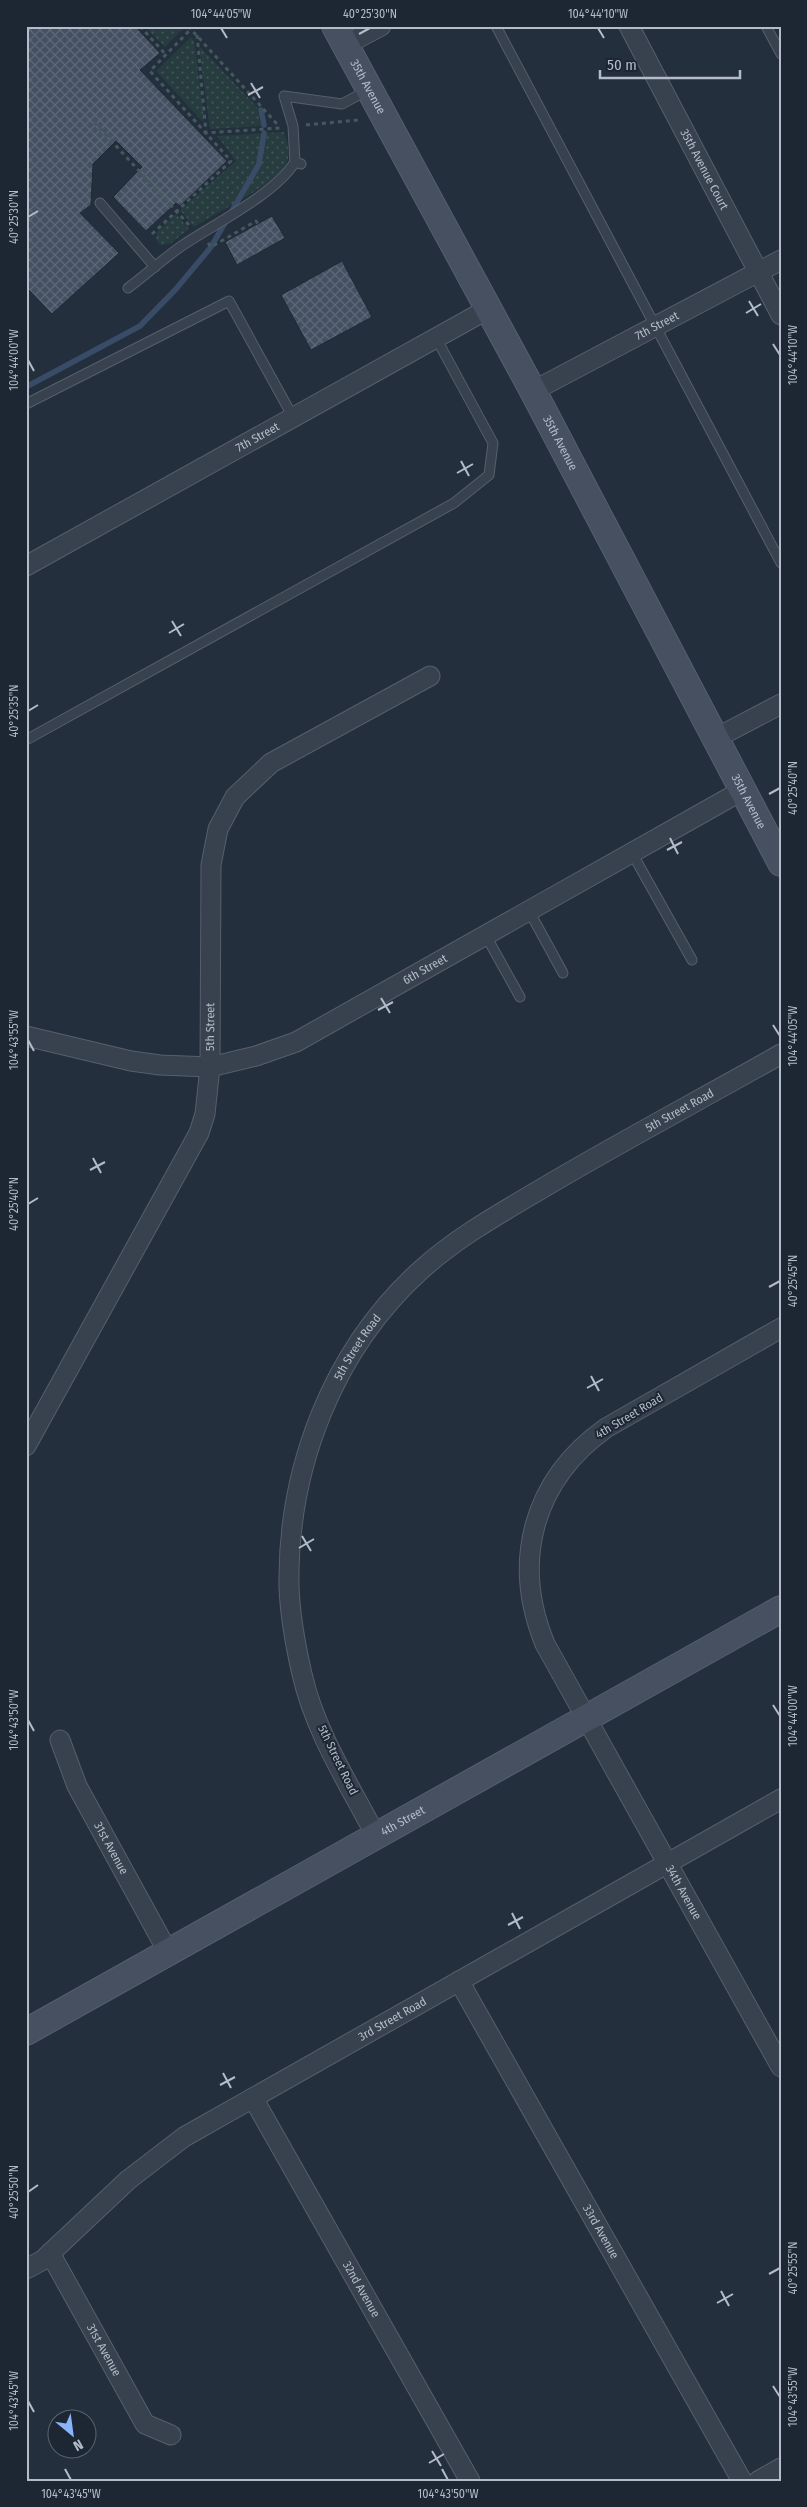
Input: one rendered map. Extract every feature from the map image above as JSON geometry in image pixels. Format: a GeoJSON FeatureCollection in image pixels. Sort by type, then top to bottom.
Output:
{"type":"FeatureCollection","features":[{"type":"Feature","properties":{"kind":"main road","name":"35th Avenue"},"geometry":{"type":"LineString","coordinates":[[340,36],[533,391],[781,863]]}},
{"type":"Feature","properties":{"kind":"main road","name":"4th Street"},"geometry":{"type":"LineString","coordinates":[[26,2032],[781,1609]]}},
{"type":"Feature","properties":{"kind":"street"},"geometry":{"type":"LineString","coordinates":[[340,36],[381,26]]}},
{"type":"Feature","properties":{"kind":"street","name":"35th Avenue Court"},"geometry":{"type":"LineString","coordinates":[[628,26],[781,315]]}},
{"type":"Feature","properties":{"kind":"street","name":"7th Street"},"geometry":{"type":"LineString","coordinates":[[533,391],[781,260]]}},
{"type":"Feature","properties":{"kind":"street","name":"7th Street"},"geometry":{"type":"LineString","coordinates":[[26,566],[488,309]]}},
{"type":"Feature","properties":{"kind":"street","name":"5th Street"},"geometry":{"type":"LineString","coordinates":[[26,1446],[199,1133],[205,1114],[210,1067],[211,865],[218,828],[235,796],[271,763],[430,676]]}},
{"type":"Feature","properties":{"kind":"street"},"geometry":{"type":"LineString","coordinates":[[716,738],[781,704]]}},
{"type":"Feature","properties":{"kind":"street","name":"6th Street"},"geometry":{"type":"LineString","coordinates":[[26,1036],[160,1065],[210,1067],[256,1056],[296,1042],[743,790]]}},
{"type":"Feature","properties":{"kind":"street","name":"5th Street Road"},"geometry":{"type":"LineString","coordinates":[[376,1836],[326,1742],[302,1676],[289,1590],[289,1558],[300,1477],[308,1443],[329,1392],[379,1315],[422,1269],[476,1227],[781,1054]]}},
{"type":"Feature","properties":{"kind":"street","name":"4th Street Road"},"geometry":{"type":"LineString","coordinates":[[586,1718],[544,1644],[536,1623],[530,1591],[531,1541],[536,1519],[552,1486],[564,1466],[591,1439],[606,1428],[781,1328]]}},
{"type":"Feature","properties":{"kind":"street","name":"34th Avenue"},"geometry":{"type":"LineString","coordinates":[[586,1718],[666,1864],[779,2058]]}},
{"type":"Feature","properties":{"kind":"street","name":"31st Avenue"},"geometry":{"type":"LineString","coordinates":[[60,1740],[77,1786],[168,1952]]}},
{"type":"Feature","properties":{"kind":"street","name":"3rd Street Road"},"geometry":{"type":"LineString","coordinates":[[26,2269],[50,2253],[128,2180],[184,2137],[781,1799]]}},
{"type":"Feature","properties":{"kind":"street","name":"33rd Avenue"},"geometry":{"type":"LineString","coordinates":[[459,1981],[742,2481]]}},
{"type":"Feature","properties":{"kind":"street","name":"32nd Avenue"},"geometry":{"type":"LineString","coordinates":[[253,2098],[470,2481]]}},
{"type":"Feature","properties":{"kind":"street","name":"31st Avenue"},"geometry":{"type":"LineString","coordinates":[[50,2253],[145,2424],[171,2435]]}},
{"type":"Feature","properties":{"kind":"street"},"geometry":{"type":"LineString","coordinates":[[758,2481],[781,2468]]}},
{"type":"Feature","properties":{"kind":"lane"},"geometry":{"type":"LineString","coordinates":[[496,26],[781,563]]}},
{"type":"Feature","properties":{"kind":"lane"},"geometry":{"type":"LineString","coordinates":[[766,26],[781,54]]}},
{"type":"Feature","properties":{"kind":"lane"},"geometry":{"type":"LineString","coordinates":[[128,288],[201,234],[268,189],[287,175],[298,163],[293,126],[284,96],[342,104],[369,89]]}},
{"type":"Feature","properties":{"kind":"lane"},"geometry":{"type":"LineString","coordinates":[[100,203],[156,267]]}},
{"type":"Feature","properties":{"kind":"lane"},"geometry":{"type":"LineString","coordinates":[[26,404],[229,301],[293,417]]}},
{"type":"Feature","properties":{"kind":"lane"},"geometry":{"type":"LineString","coordinates":[[26,740],[454,503],[489,476],[492,443],[436,338]]}},
{"type":"Feature","properties":{"kind":"lane"},"geometry":{"type":"LineString","coordinates":[[632,853],[692,960]]}},
{"type":"Feature","properties":{"kind":"lane"},"geometry":{"type":"LineString","coordinates":[[529,911],[563,973]]}},
{"type":"Feature","properties":{"kind":"lane"},"geometry":{"type":"LineString","coordinates":[[486,936],[520,997]]}},
{"type":"Feature","properties":{"kind":"path"},"geometry":{"type":"LineString","coordinates":[[140,26],[166,54]]}},
{"type":"Feature","properties":{"kind":"path"},"geometry":{"type":"LineString","coordinates":[[152,234],[231,161],[150,71],[190,28],[281,128],[206,133]]}},
{"type":"Feature","properties":{"kind":"path"},"geometry":{"type":"LineString","coordinates":[[197,35],[206,133]]}},
{"type":"Feature","properties":{"kind":"path"},"geometry":{"type":"LineString","coordinates":[[301,126],[358,120]]}},
{"type":"Feature","properties":{"kind":"path"},"geometry":{"type":"LineString","coordinates":[[94,122],[176,212],[201,234]]}},
{"type":"Feature","properties":{"kind":"green space"},"geometry":{"type":"Polygon","coordinates":[[[144,26],[184,26],[185,27],[165,47],[144,26]]]}},
{"type":"Feature","properties":{"kind":"green space"},"geometry":{"type":"Polygon","coordinates":[[[191,37],[194,40],[204,119],[202,121],[156,71],[191,37]]]}},
{"type":"Feature","properties":{"kind":"green space"},"geometry":{"type":"Polygon","coordinates":[[[199,46],[257,107],[261,126],[210,129],[199,46]]]}},
{"type":"Feature","properties":{"kind":"green space"},"geometry":{"type":"Polygon","coordinates":[[[284,132],[288,158],[285,166],[278,174],[243,199],[194,227],[180,210],[236,161],[217,136],[284,132]]]}},
{"type":"Feature","properties":{"kind":"green space"},"geometry":{"type":"Polygon","coordinates":[[[176,214],[189,229],[170,244],[160,245],[156,240],[157,232],[176,214]]]}},
{"type":"Feature","properties":{"kind":"building"},"geometry":{"type":"Polygon","coordinates":[[[26,26],[135,26],[160,53],[140,70],[227,161],[180,206],[176,203],[146,231],[113,197],[142,167],[116,141],[93,164],[91,205],[80,213],[119,253],[52,314],[26,287],[26,26]]]}},
{"type":"Feature","properties":{"kind":"building"},"geometry":{"type":"Polygon","coordinates":[[[272,216],[285,238],[237,265],[225,242],[272,216]]]}},
{"type":"Feature","properties":{"kind":"building"},"geometry":{"type":"Polygon","coordinates":[[[342,261],[372,317],[311,350],[281,295],[342,261]]]}},
{"type":"Feature","properties":{"kind":"waterway"},"geometry":{"type":"LineString","coordinates":[[261,110],[264,125]]}},
{"type":"Feature","properties":{"kind":"waterway"},"geometry":{"type":"LineString","coordinates":[[26,387],[140,326],[176,289],[211,247],[259,164],[264,133]]}}]}
